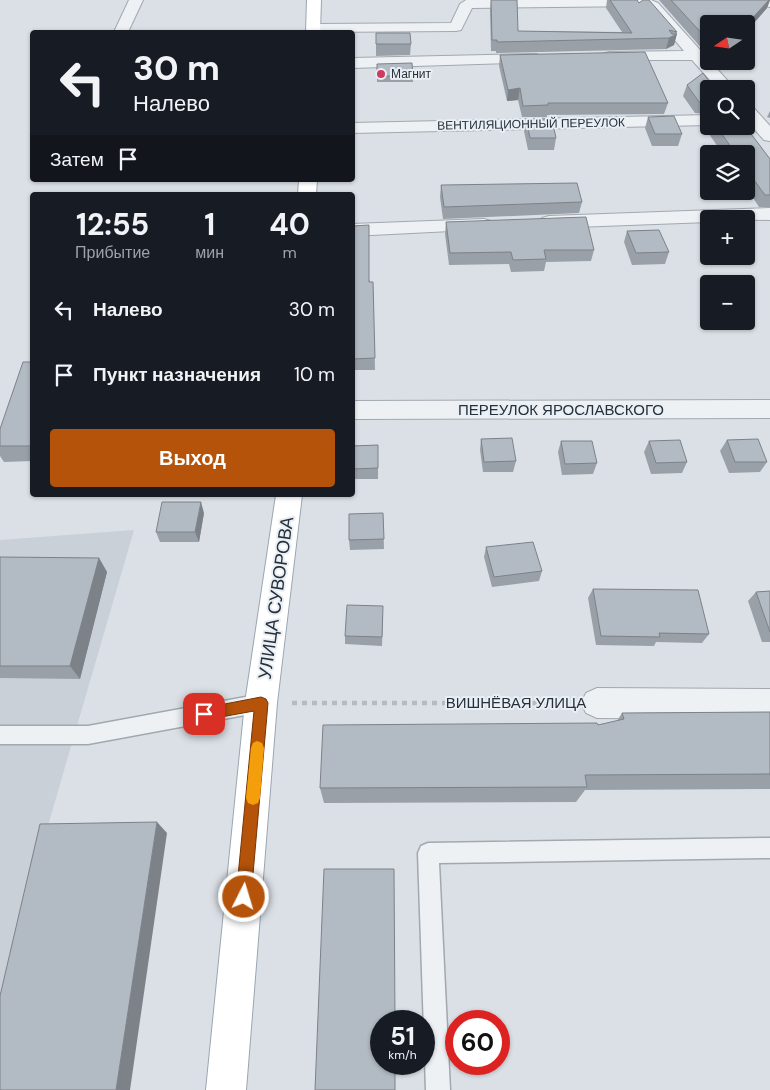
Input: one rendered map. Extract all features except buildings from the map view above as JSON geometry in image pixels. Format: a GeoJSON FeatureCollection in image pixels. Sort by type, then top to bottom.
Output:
{"type":"FeatureCollection","features":[{"type":"Feature","properties":{"kind":"main road"},"geometry":{"type":"LineString","coordinates":[[314,0],[316,30]]}},
{"type":"Feature","properties":{"kind":"main road","name":"УЛИЦА СУВОРОВА"},"geometry":{"type":"LineString","coordinates":[[226,1090],[261,703],[289,497]]}},
{"type":"Feature","properties":{"kind":"street"},"geometry":{"type":"LineString","coordinates":[[122,30],[136,0]]}},
{"type":"Feature","properties":{"kind":"street"},"geometry":{"type":"LineString","coordinates":[[757,0],[770,3]]}},
{"type":"Feature","properties":{"kind":"street"},"geometry":{"type":"LineString","coordinates":[[316,30],[456,27],[467,4],[649,1],[719,80]]}},
{"type":"Feature","properties":{"kind":"street"},"geometry":{"type":"LineString","coordinates":[[598,58],[696,55]]}},
{"type":"Feature","properties":{"kind":"street"},"geometry":{"type":"LineString","coordinates":[[355,63],[549,59]]}},
{"type":"Feature","properties":{"kind":"street","name":"ВЕНТИЛЯЦИОННЫЙ ПЕРЕУЛОК"},"geometry":{"type":"LineString","coordinates":[[355,128],[700,120]]}},
{"type":"Feature","properties":{"kind":"street"},"geometry":{"type":"LineString","coordinates":[[755,122],[770,136]]}},
{"type":"Feature","properties":{"kind":"street"},"geometry":{"type":"LineString","coordinates":[[531,223],[770,214]]}},
{"type":"Feature","properties":{"kind":"street"},"geometry":{"type":"LineString","coordinates":[[355,230],[502,224]]}},
{"type":"Feature","properties":{"kind":"street","name":"ПЕРЕУЛОК ЯРОСЛАВСКОГО"},"geometry":{"type":"LineString","coordinates":[[355,410],[770,409]]}},
{"type":"Feature","properties":{"kind":"street","name":"ВИШНЁВАЯ УЛИЦА"},"geometry":{"type":"LineString","coordinates":[[597,704],[770,704]]}},
{"type":"Feature","properties":{"kind":"lane"},"geometry":{"type":"LineString","coordinates":[[0,735],[88,736],[261,703]]}},
{"type":"Feature","properties":{"kind":"lane"},"geometry":{"type":"LineString","coordinates":[[438,1090],[428,853],[770,848]]}},
{"type":"Feature","properties":{"kind":"path","name":"ВИШНЁВАЯ УЛИЦА"},"geometry":{"type":"LineString","coordinates":[[261,703],[597,704]]}},
{"type":"Feature","properties":{"kind":"shaded area"},"geometry":{"type":"Polygon","coordinates":[[[134,530],[47,829],[0,1005],[0,540],[134,530]]]}},
{"type":"Feature","properties":{"kind":"slow traffic"},"geometry":{"type":"LineString","coordinates":[[253,798],[257,748]]}},
{"type":"Feature","properties":{"kind":"place","name":"Магнит"},"geometry":{"type":"Point","coordinates":[381,74]}},
{"type":"Feature","properties":{"kind":"route"},"geometry":{"type":"LineString","coordinates":[[204,714],[261,703],[244,897]]}}]}
